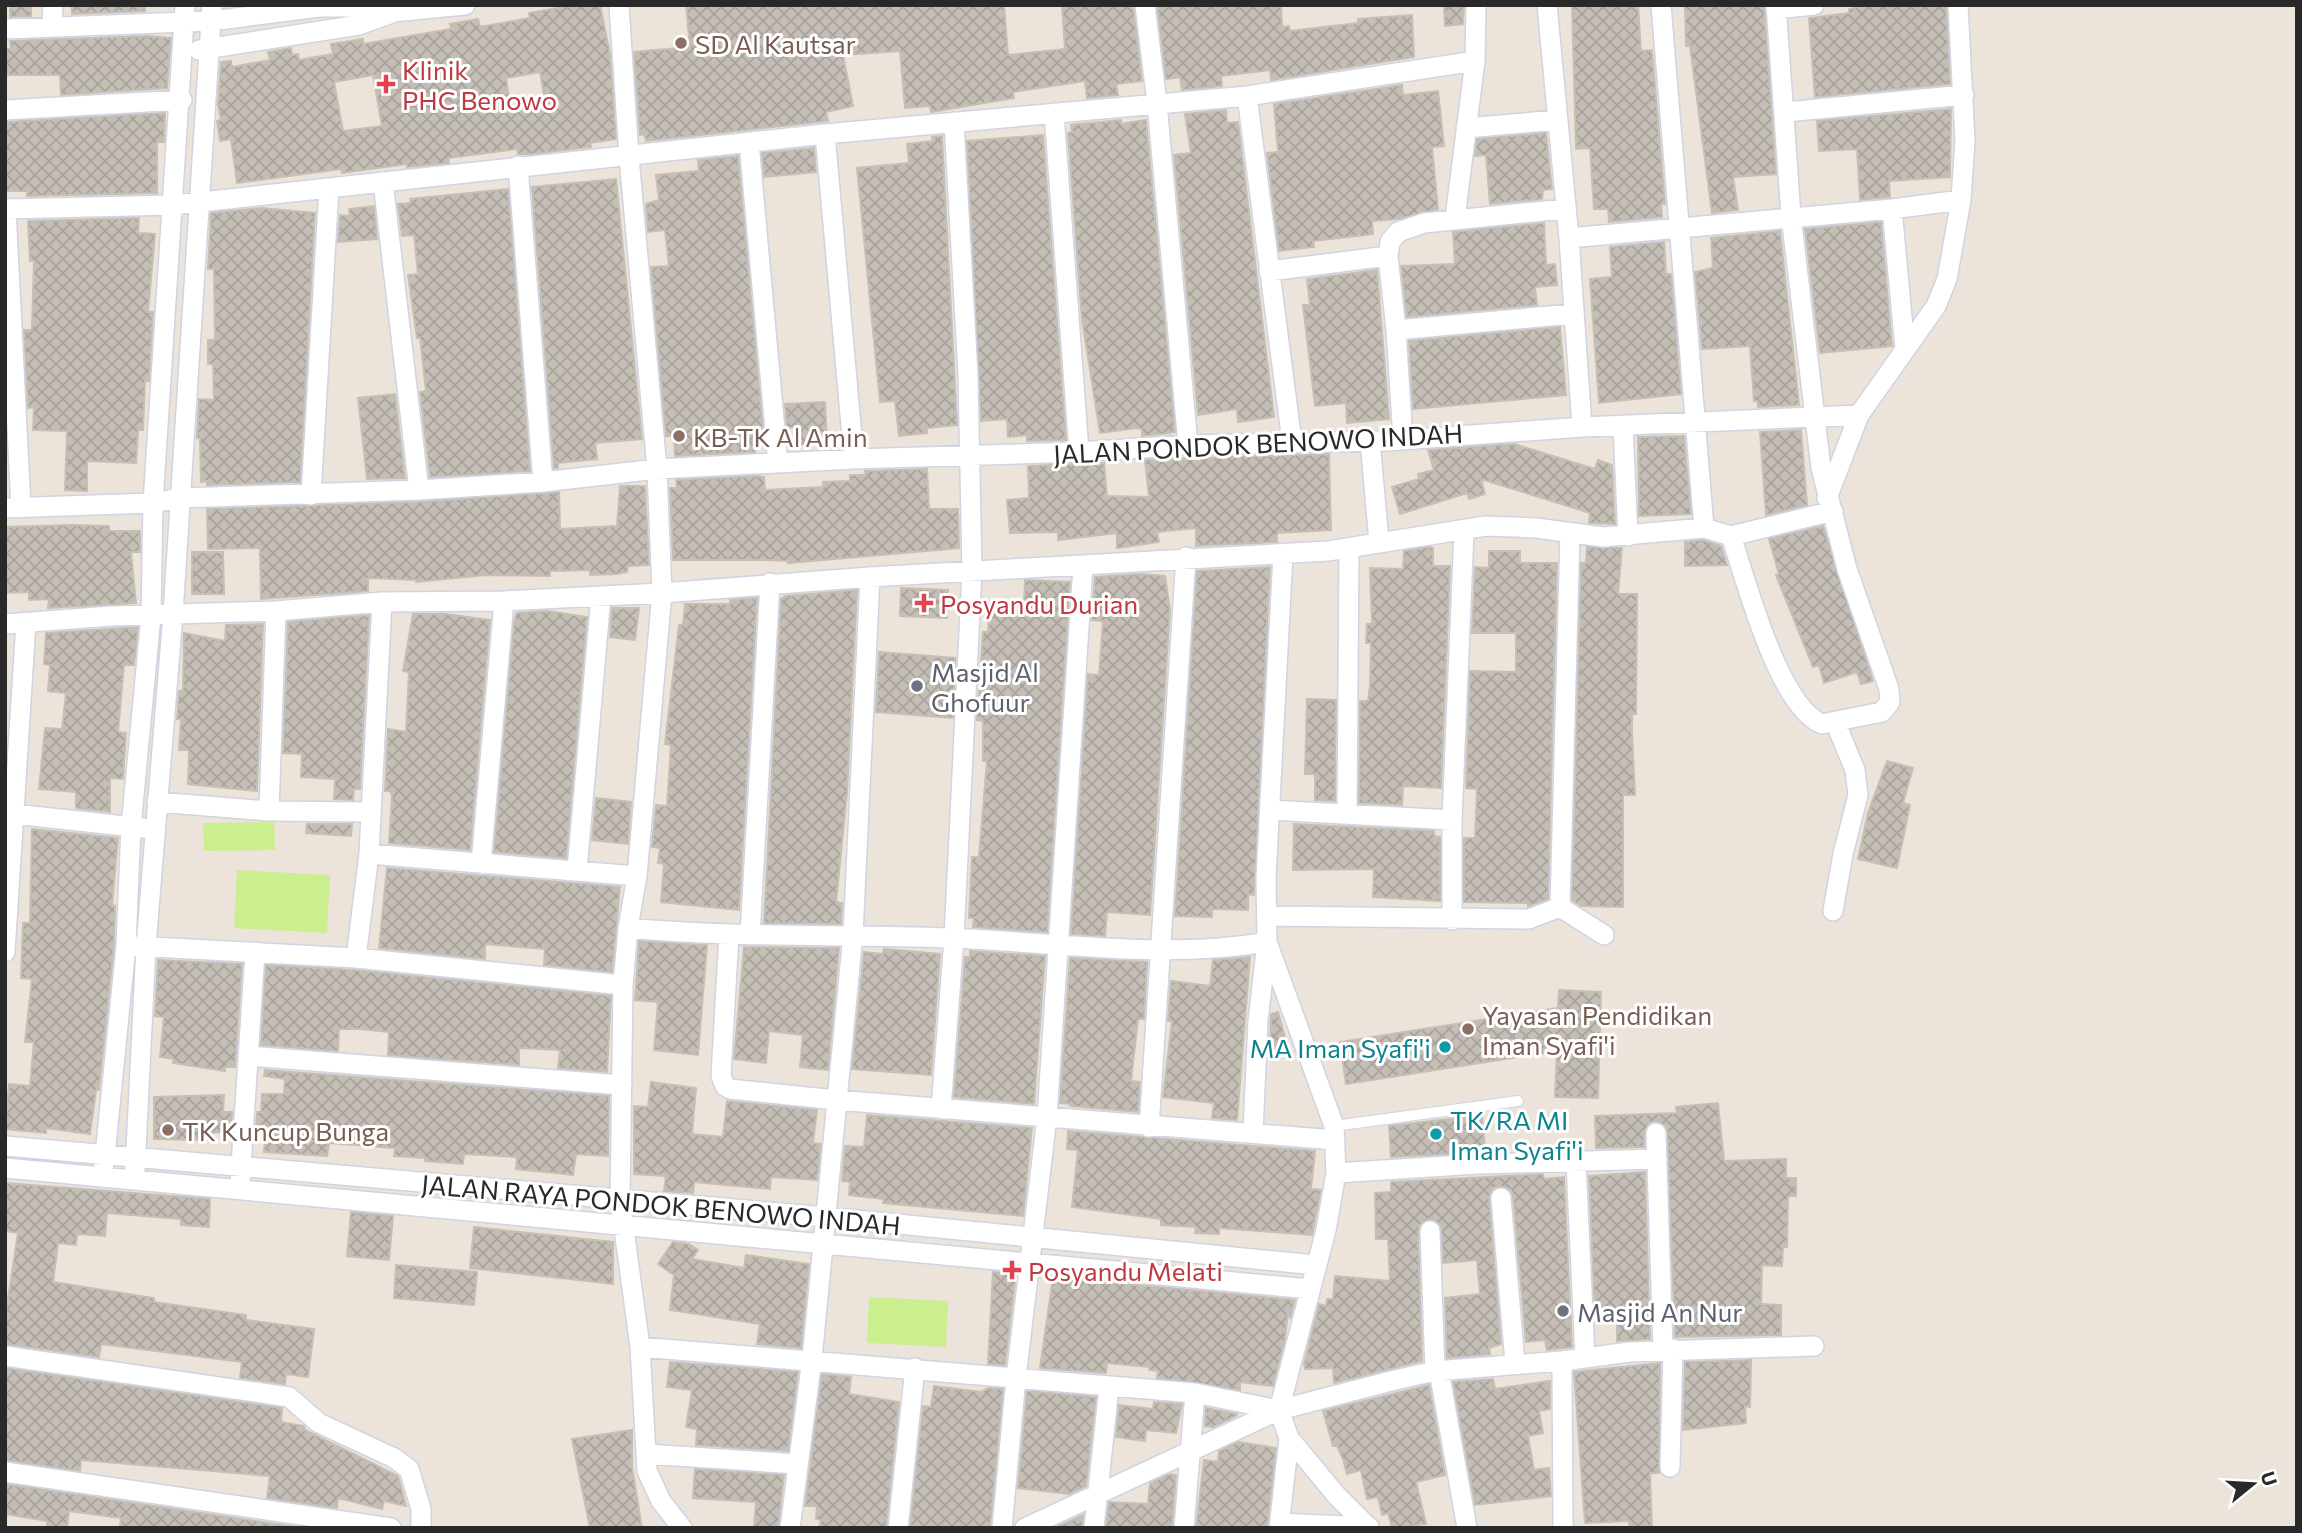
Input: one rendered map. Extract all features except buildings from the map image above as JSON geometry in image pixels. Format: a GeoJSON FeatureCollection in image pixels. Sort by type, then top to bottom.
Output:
{"type":"FeatureCollection","features":[{"type":"Feature","properties":{"kind":"street"},"geometry":{"type":"LineString","coordinates":[[52,25],[53,5]]}},
{"type":"Feature","properties":{"kind":"street"},"geometry":{"type":"LineString","coordinates":[[184,51],[209,49],[380,12],[465,5]]}},
{"type":"Feature","properties":{"kind":"street"},"geometry":{"type":"LineString","coordinates":[[619,5],[629,157],[657,469],[662,593],[637,876],[628,928],[623,985],[620,1200],[626,1227],[640,1347],[651,1482],[661,1501],[682,1528]]}},
{"type":"Feature","properties":{"kind":"street"},"geometry":{"type":"LineString","coordinates":[[1145,5],[1157,103],[1188,445]]}},
{"type":"Feature","properties":{"kind":"street"},"geometry":{"type":"LineString","coordinates":[[1455,218],[1475,61],[1476,5]]}},
{"type":"Feature","properties":{"kind":"street"},"geometry":{"type":"LineString","coordinates":[[1547,5],[1564,209],[1569,238],[1572,314],[1582,427]]}},
{"type":"Feature","properties":{"kind":"street"},"geometry":{"type":"LineString","coordinates":[[1661,5],[1704,528]]}},
{"type":"Feature","properties":{"kind":"street"},"geometry":{"type":"LineString","coordinates":[[1731,536],[1761,627],[1788,689],[1816,722],[1836,724],[1879,715],[1888,706],[1891,698],[1847,569],[1830,505],[1814,415],[1791,216],[1786,111],[1776,7],[1814,5]]}},
{"type":"Feature","properties":{"kind":"street"},"geometry":{"type":"LineString","coordinates":[[1830,505],[1859,415],[1942,294],[1961,200],[1965,141],[1958,5]]}},
{"type":"Feature","properties":{"kind":"street"},"geometry":{"type":"LineString","coordinates":[[5,29],[186,13],[319,7],[380,12]]}},
{"type":"Feature","properties":{"kind":"street"},"geometry":{"type":"LineString","coordinates":[[135,1179],[136,946],[131,827],[151,616],[153,503],[186,13]]}},
{"type":"Feature","properties":{"kind":"street"},"geometry":{"type":"LineString","coordinates":[[103,1177],[157,803],[173,614],[200,202],[203,104],[212,13]]}},
{"type":"Feature","properties":{"kind":"street"},"geometry":{"type":"LineString","coordinates":[[179,498],[153,503],[13,508],[6,209],[173,205],[825,134],[1247,96],[1475,61]]}},
{"type":"Feature","properties":{"kind":"street"},"geometry":{"type":"LineString","coordinates":[[1786,111],[1964,95]]}},
{"type":"Feature","properties":{"kind":"street"},"geometry":{"type":"LineString","coordinates":[[1247,96],[1292,442]]}},
{"type":"Feature","properties":{"kind":"street"},"geometry":{"type":"LineString","coordinates":[[5,110],[181,100]]}},
{"type":"Feature","properties":{"kind":"street"},"geometry":{"type":"LineString","coordinates":[[1054,113],[1079,452]]}},
{"type":"Feature","properties":{"kind":"street"},"geometry":{"type":"LineString","coordinates":[[1466,128],[1558,121]]}},
{"type":"Feature","properties":{"kind":"street"},"geometry":{"type":"LineString","coordinates":[[941,1109],[954,938],[972,571],[968,375],[954,122]]}},
{"type":"Feature","properties":{"kind":"street"},"geometry":{"type":"LineString","coordinates":[[825,134],[854,459]]}},
{"type":"Feature","properties":{"kind":"street"},"geometry":{"type":"LineString","coordinates":[[749,143],[778,463]]}},
{"type":"Feature","properties":{"kind":"street"},"geometry":{"type":"LineString","coordinates":[[518,166],[543,482]]}},
{"type":"Feature","properties":{"kind":"street"},"geometry":{"type":"LineString","coordinates":[[383,182],[419,490]]}},
{"type":"Feature","properties":{"kind":"street"},"geometry":{"type":"LineString","coordinates":[[311,495],[329,188]]}},
{"type":"Feature","properties":{"kind":"street"},"geometry":{"type":"LineString","coordinates":[[1569,238],[1678,226],[1892,209],[1961,200]]}},
{"type":"Feature","properties":{"kind":"street"},"geometry":{"type":"LineString","coordinates":[[1403,440],[1388,256],[1390,242],[1398,232],[1455,218],[1564,209]]}},
{"type":"Feature","properties":{"kind":"street"},"geometry":{"type":"LineString","coordinates":[[1892,209],[1905,349]]}},
{"type":"Feature","properties":{"kind":"street"},"geometry":{"type":"LineString","coordinates":[[1269,271],[1388,256]]}},
{"type":"Feature","properties":{"kind":"street"},"geometry":{"type":"LineString","coordinates":[[1396,330],[1572,314]]}},
{"type":"Feature","properties":{"kind":"street","name":"JALAN PONDOK BENOWO INDAH"},"geometry":{"type":"LineString","coordinates":[[179,498],[419,490],[543,482],[657,469],[854,459],[1079,452],[1188,445],[1403,440],[1582,427],[1859,415]]}},
{"type":"Feature","properties":{"kind":"street"},"geometry":{"type":"LineString","coordinates":[[1623,427],[1628,536]]}},
{"type":"Feature","properties":{"kind":"street"},"geometry":{"type":"LineString","coordinates":[[1370,441],[1379,542]]}},
{"type":"Feature","properties":{"kind":"street"},"geometry":{"type":"LineString","coordinates":[[5,624],[276,611],[382,602],[503,601],[662,593],[770,583],[1083,566],[1186,557],[1283,554],[1349,549],[1379,542],[1505,526],[1602,537],[1704,528],[1731,536],[1830,505]]}},
{"type":"Feature","properties":{"kind":"street"},"geometry":{"type":"LineString","coordinates":[[1452,920],[1451,820],[1464,531]]}},
{"type":"Feature","properties":{"kind":"street"},"geometry":{"type":"LineString","coordinates":[[1560,907],[1570,533]]}},
{"type":"Feature","properties":{"kind":"street"},"geometry":{"type":"LineString","coordinates":[[1347,814],[1349,549]]}},
{"type":"Feature","properties":{"kind":"street"},"geometry":{"type":"LineString","coordinates":[[1253,1132],[1258,1021],[1267,942],[1266,877],[1283,554]]}},
{"type":"Feature","properties":{"kind":"street"},"geometry":{"type":"LineString","coordinates":[[1149,1127],[1186,557]]}},
{"type":"Feature","properties":{"kind":"street"},"geometry":{"type":"LineString","coordinates":[[1002,1528],[1016,1378],[1047,1117],[1083,566]]}},
{"type":"Feature","properties":{"kind":"street"},"geometry":{"type":"LineString","coordinates":[[790,1528],[812,1359],[853,935],[870,577]]}},
{"type":"Feature","properties":{"kind":"street"},"geometry":{"type":"LineString","coordinates":[[750,935],[770,583]]}},
{"type":"Feature","properties":{"kind":"street"},"geometry":{"type":"LineString","coordinates":[[577,870],[601,596]]}},
{"type":"Feature","properties":{"kind":"street"},"geometry":{"type":"LineString","coordinates":[[481,864],[503,601]]}},
{"type":"Feature","properties":{"kind":"street"},"geometry":{"type":"LineString","coordinates":[[356,958],[369,854],[369,811],[382,602]]}},
{"type":"Feature","properties":{"kind":"street"},"geometry":{"type":"LineString","coordinates":[[270,811],[276,611]]}},
{"type":"Feature","properties":{"kind":"street"},"geometry":{"type":"LineString","coordinates":[[5,951],[13,707],[26,624]]}},
{"type":"Feature","properties":{"kind":"street"},"geometry":{"type":"LineString","coordinates":[[1833,911],[1858,782],[1836,724]]}},
{"type":"Feature","properties":{"kind":"street"},"geometry":{"type":"LineString","coordinates":[[157,803],[270,811],[369,811]]}},
{"type":"Feature","properties":{"kind":"street"},"geometry":{"type":"LineString","coordinates":[[1270,810],[1451,820]]}},
{"type":"Feature","properties":{"kind":"street"},"geometry":{"type":"LineString","coordinates":[[10,814],[154,829]]}},
{"type":"Feature","properties":{"kind":"street"},"geometry":{"type":"LineString","coordinates":[[369,854],[637,876]]}},
{"type":"Feature","properties":{"kind":"street"},"geometry":{"type":"LineString","coordinates":[[1268,916],[1528,919],[1560,907]]}},
{"type":"Feature","properties":{"kind":"street"},"geometry":{"type":"LineString","coordinates":[[1560,907],[1604,935]]}},
{"type":"Feature","properties":{"kind":"street"},"geometry":{"type":"LineString","coordinates":[[628,928],[750,935],[954,938],[1059,946],[1237,947],[1267,942]]}},
{"type":"Feature","properties":{"kind":"street"},"geometry":{"type":"LineString","coordinates":[[729,934],[721,1076],[725,1086],[836,1100],[1149,1127],[1334,1133]]}},
{"type":"Feature","properties":{"kind":"street"},"geometry":{"type":"LineString","coordinates":[[1267,942],[1334,1133],[1336,1173],[1317,1265],[1279,1410],[1289,1438],[1336,1496],[1369,1527]]}},
{"type":"Feature","properties":{"kind":"street"},"geometry":{"type":"LineString","coordinates":[[136,946],[356,958],[623,985]]}},
{"type":"Feature","properties":{"kind":"street"},"geometry":{"type":"LineString","coordinates":[[239,1191],[255,952]]}},
{"type":"Feature","properties":{"kind":"street"},"geometry":{"type":"LineString","coordinates":[[248,1056],[622,1085]]}},
{"type":"Feature","properties":{"kind":"street"},"geometry":{"type":"LineString","coordinates":[[1656,1133],[1668,1349],[1670,1467]]}},
{"type":"Feature","properties":{"kind":"street","name":"JALAN RAYA PONDOK BENOWO INDAH"},"geometry":{"type":"LineString","coordinates":[[5,1146],[826,1217],[1317,1265]]}},
{"type":"Feature","properties":{"kind":"street"},"geometry":{"type":"LineString","coordinates":[[1336,1173],[1478,1164],[1657,1159]]}},
{"type":"Feature","properties":{"kind":"street"},"geometry":{"type":"LineString","coordinates":[[1576,1162],[1585,1357]]}},
{"type":"Feature","properties":{"kind":"street","name":"JALAN RAYA PONDOK BENOWO INDAH"},"geometry":{"type":"LineString","coordinates":[[5,1168],[1311,1289]]}},
{"type":"Feature","properties":{"kind":"street"},"geometry":{"type":"LineString","coordinates":[[1501,1198],[1516,1363]]}},
{"type":"Feature","properties":{"kind":"street"},"geometry":{"type":"LineString","coordinates":[[1430,1231],[1437,1371],[1467,1528]]}},
{"type":"Feature","properties":{"kind":"street"},"geometry":{"type":"LineString","coordinates":[[1025,1528],[1279,1410],[1437,1371],[1668,1349],[1809,1346]]}},
{"type":"Feature","properties":{"kind":"street"},"geometry":{"type":"LineString","coordinates":[[640,1347],[812,1359],[1195,1393],[1279,1410]]}},
{"type":"Feature","properties":{"kind":"street"},"geometry":{"type":"LineString","coordinates":[[5,1356],[289,1397],[319,1423],[405,1465],[411,1473],[421,1509],[421,1528]]}},
{"type":"Feature","properties":{"kind":"street"},"geometry":{"type":"LineString","coordinates":[[1562,1361],[1563,1528]]}},
{"type":"Feature","properties":{"kind":"street"},"geometry":{"type":"LineString","coordinates":[[898,1528],[915,1368]]}},
{"type":"Feature","properties":{"kind":"street"},"geometry":{"type":"LineString","coordinates":[[1094,1528],[1110,1387]]}},
{"type":"Feature","properties":{"kind":"street"},"geometry":{"type":"LineString","coordinates":[[1184,1528],[1195,1393]]}},
{"type":"Feature","properties":{"kind":"street"},"geometry":{"type":"LineString","coordinates":[[1289,1438],[1280,1525],[1369,1527]]}},
{"type":"Feature","properties":{"kind":"street"},"geometry":{"type":"LineString","coordinates":[[647,1454],[798,1464]]}},
{"type":"Feature","properties":{"kind":"street"},"geometry":{"type":"LineString","coordinates":[[5,1472],[391,1528]]}},
{"type":"Feature","properties":{"kind":"lane"},"geometry":{"type":"LineString","coordinates":[[1334,1133],[1518,1101]]}},
{"type":"Feature","properties":{"kind":"green space"},"geometry":{"type":"Polygon","coordinates":[[[274,822],[275,850],[204,851],[203,823],[274,822]]]}},
{"type":"Feature","properties":{"kind":"green space"},"geometry":{"type":"Polygon","coordinates":[[[237,870],[330,875],[327,933],[234,928],[237,870]]]}},
{"type":"Feature","properties":{"kind":"green space"},"geometry":{"type":"Polygon","coordinates":[[[869,1297],[948,1301],[946,1347],[867,1343],[869,1297]]]}},
{"type":"Feature","properties":{"kind":"place","name":"SD Al Kautsar"},"geometry":{"type":"Point","coordinates":[681,43]}},
{"type":"Feature","properties":{"kind":"place","name":"Klinik PHC Benowo"},"geometry":{"type":"Point","coordinates":[386,84]}},
{"type":"Feature","properties":{"kind":"place","name":"KB-TK Al Amin"},"geometry":{"type":"Point","coordinates":[679,436]}},
{"type":"Feature","properties":{"kind":"place","name":"Posyandu Durian"},"geometry":{"type":"Point","coordinates":[924,603]}},
{"type":"Feature","properties":{"kind":"place","name":"Masjid Al Ghofuur"},"geometry":{"type":"Point","coordinates":[917,686]}},
{"type":"Feature","properties":{"kind":"place","name":"Yayasan Pendidikan Iman Syafi'i"},"geometry":{"type":"Point","coordinates":[1468,1029]}},
{"type":"Feature","properties":{"kind":"place","name":"MA Iman Syafi'i"},"geometry":{"type":"Point","coordinates":[1445,1047]}},
{"type":"Feature","properties":{"kind":"place","name":"TK Kuncup Bunga"},"geometry":{"type":"Point","coordinates":[168,1130]}},
{"type":"Feature","properties":{"kind":"place","name":"TK/RA MI Iman Syafi'i"},"geometry":{"type":"Point","coordinates":[1436,1134]}},
{"type":"Feature","properties":{"kind":"place","name":"Posyandu Melati"},"geometry":{"type":"Point","coordinates":[1012,1270]}},
{"type":"Feature","properties":{"kind":"place","name":"Masjid An Nur"},"geometry":{"type":"Point","coordinates":[1563,1311]}}]}
